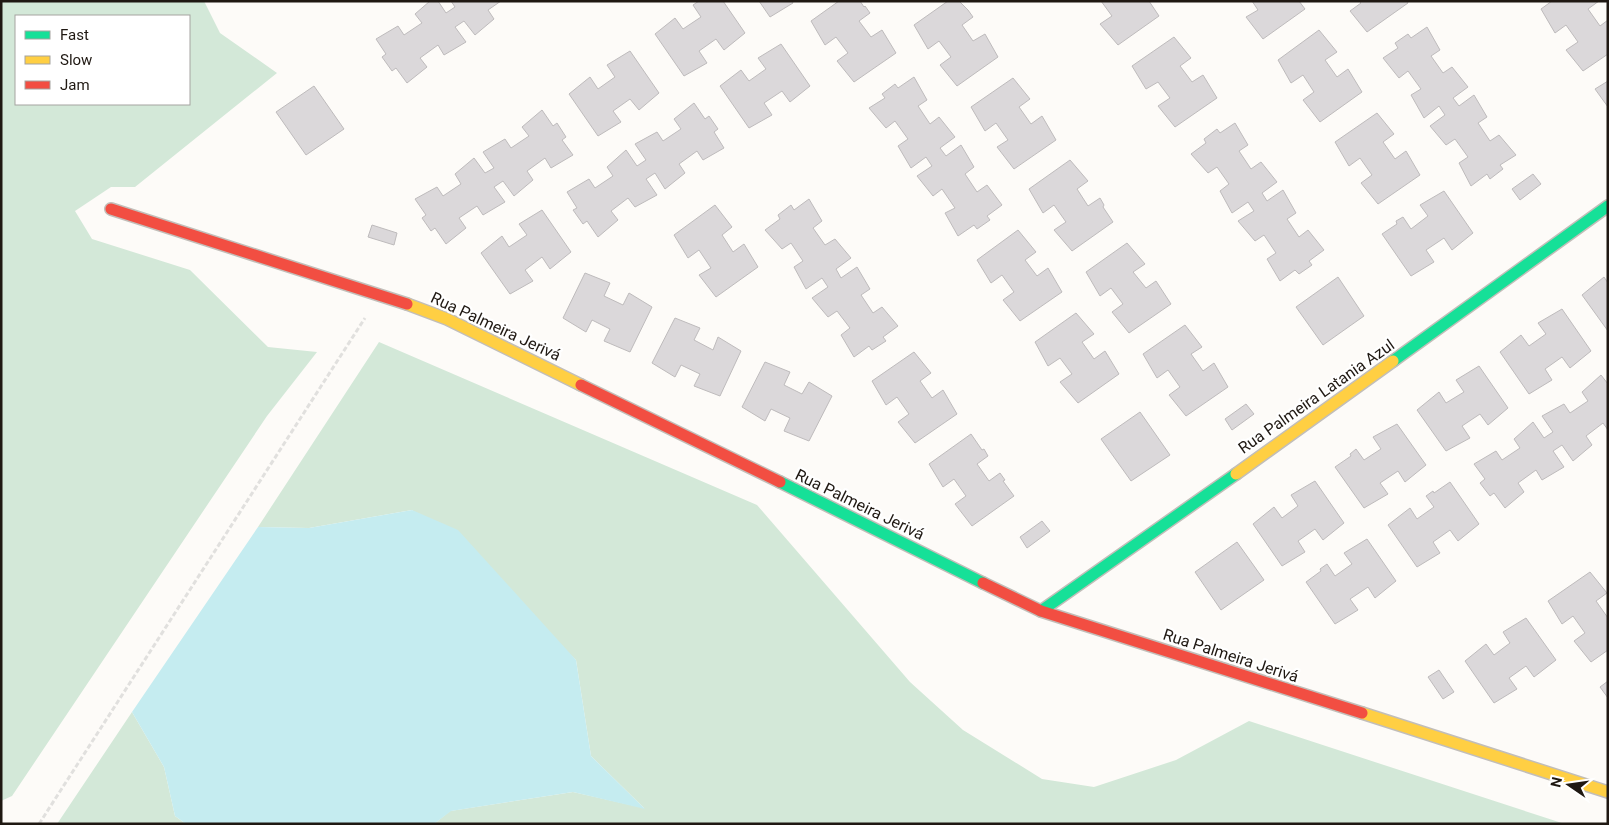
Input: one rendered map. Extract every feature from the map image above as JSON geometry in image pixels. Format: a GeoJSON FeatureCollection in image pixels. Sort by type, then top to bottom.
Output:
{"type":"FeatureCollection","features":[{"type":"Feature","properties":{"kind":"street","name":"Rua Palmeira Latania Azul"},"geometry":{"type":"LineString","coordinates":[[1041,611],[1313,419],[1608,206]]}},
{"type":"Feature","properties":{"kind":"street","name":"Rua Palmeira Jerivá"},"geometry":{"type":"LineString","coordinates":[[111,209],[380,294],[447,319],[1041,611],[1608,792]]}},
{"type":"Feature","properties":{"kind":"path"},"geometry":{"type":"LineString","coordinates":[[39,824],[380,294]]}},
{"type":"Feature","properties":{"kind":"green space"},"geometry":{"type":"Polygon","coordinates":[[[1,1],[204,1],[220,33],[277,73],[135,187],[111,187],[75,211],[92,239],[190,270],[268,347],[317,352],[267,416],[12,796],[1,801],[1,1]]]}},
{"type":"Feature","properties":{"kind":"green space"},"geometry":{"type":"Polygon","coordinates":[[[379,342],[757,505],[910,682],[963,730],[1042,779],[1094,787],[1176,760],[1249,721],[1565,824],[434,824],[450,811],[573,792],[644,808],[591,756],[576,660],[412,510],[309,528],[258,527],[379,342]]]}},
{"type":"Feature","properties":{"kind":"green space"},"geometry":{"type":"Polygon","coordinates":[[[132,712],[164,767],[175,816],[186,824],[57,824],[132,712]]]}},
{"type":"Feature","properties":{"kind":"water"},"geometry":{"type":"Polygon","coordinates":[[[412,510],[458,530],[576,660],[591,756],[645,809],[573,792],[451,811],[434,824],[186,824],[175,816],[164,767],[132,712],[258,527],[309,528],[412,510]]]}},
{"type":"Feature","properties":{"kind":"building"},"geometry":{"type":"Polygon","coordinates":[[[430,1],[438,1],[446,13],[455,7],[451,1],[501,1],[488,10],[494,19],[475,35],[464,21],[455,27],[466,42],[444,55],[438,45],[420,58],[427,67],[407,83],[396,68],[392,71],[382,57],[386,54],[376,39],[398,26],[404,35],[422,23],[415,14],[430,1]]]}},
{"type":"Feature","properties":{"kind":"building"},"geometry":{"type":"Polygon","coordinates":[[[699,1],[723,1],[745,33],[724,50],[716,39],[699,51],[707,63],[684,76],[655,34],[675,18],[683,29],[701,17],[693,5],[699,1]]]}},
{"type":"Feature","properties":{"kind":"building"},"geometry":{"type":"Polygon","coordinates":[[[759,1],[792,1],[793,3],[770,17],[759,1]]]}},
{"type":"Feature","properties":{"kind":"building"},"geometry":{"type":"Polygon","coordinates":[[[839,1],[860,1],[870,13],[859,21],[871,37],[882,30],[896,53],[854,82],[837,61],[848,53],[836,37],[825,45],[811,21],[839,1]]]}},
{"type":"Feature","properties":{"kind":"building"},"geometry":{"type":"Polygon","coordinates":[[[948,1],[959,1],[968,10],[973,17],[962,25],[973,41],[985,34],[998,57],[957,86],[940,65],[951,57],[939,41],[928,49],[914,25],[948,1]]]}},
{"type":"Feature","properties":{"kind":"building"},"geometry":{"type":"Polygon","coordinates":[[[1101,1],[1149,1],[1159,16],[1118,45],[1100,24],[1112,16],[1101,1]]]}},
{"type":"Feature","properties":{"kind":"building"},"geometry":{"type":"Polygon","coordinates":[[[1252,1],[1299,1],[1305,9],[1263,39],[1246,17],[1258,10],[1252,1]]]}},
{"type":"Feature","properties":{"kind":"building"},"geometry":{"type":"Polygon","coordinates":[[[1359,1],[1407,1],[1408,3],[1367,32],[1350,11],[1361,3],[1359,1]]]}},
{"type":"Feature","properties":{"kind":"building"},"geometry":{"type":"Polygon","coordinates":[[[1552,1],[1599,1],[1588,9],[1600,26],[1608,20],[1608,54],[1583,71],[1566,50],[1578,42],[1566,25],[1555,33],[1541,9],[1552,1]]]}},
{"type":"Feature","properties":{"kind":"building"},"geometry":{"type":"Polygon","coordinates":[[[1427,27],[1440,50],[1431,56],[1443,73],[1452,67],[1468,87],[1453,98],[1459,106],[1474,95],[1487,117],[1478,123],[1490,141],[1499,135],[1516,155],[1500,165],[1503,169],[1490,179],[1487,174],[1471,186],[1459,163],[1468,157],[1455,139],[1446,145],[1430,126],[1445,115],[1439,106],[1424,118],[1411,95],[1421,89],[1408,71],[1399,78],[1383,58],[1398,48],[1395,43],[1408,34],[1411,38],[1427,27]]]}},
{"type":"Feature","properties":{"kind":"building"},"geometry":{"type":"Polygon","coordinates":[[[1319,30],[1337,52],[1325,60],[1337,77],[1348,69],[1362,92],[1320,122],[1303,100],[1314,92],[1303,75],[1291,83],[1278,60],[1319,30]]]}},
{"type":"Feature","properties":{"kind":"building"},"geometry":{"type":"Polygon","coordinates":[[[1174,37],[1191,58],[1180,66],[1192,82],[1203,75],[1217,98],[1175,127],[1158,106],[1170,98],[1158,82],[1146,89],[1132,66],[1174,37]]]}},
{"type":"Feature","properties":{"kind":"building"},"geometry":{"type":"Polygon","coordinates":[[[781,44],[810,86],[790,102],[782,91],[764,103],[772,115],[749,128],[720,86],[741,70],[749,81],[766,69],[758,58],[781,44]]]}},
{"type":"Feature","properties":{"kind":"building"},"geometry":{"type":"Polygon","coordinates":[[[630,51],[659,93],[639,110],[630,99],[613,111],[621,122],[598,136],[569,94],[590,77],[598,89],[615,77],[607,65],[630,51]]]}},
{"type":"Feature","properties":{"kind":"building"},"geometry":{"type":"Polygon","coordinates":[[[914,77],[927,100],[918,106],[930,124],[939,117],[955,137],[940,148],[946,156],[961,145],[974,167],[965,174],[977,192],[987,185],[1002,205],[987,216],[990,220],[977,229],[974,225],[958,236],[945,213],[955,208],[942,189],[933,196],[917,176],[932,166],[926,157],[911,168],[898,146],[908,139],[895,121],[886,128],[869,108],[885,98],[882,94],[895,84],[898,88],[914,77]]]}},
{"type":"Feature","properties":{"kind":"building"},"geometry":{"type":"Polygon","coordinates":[[[1013,78],[1030,99],[1019,107],[1031,124],[1042,116],[1056,140],[1014,169],[997,147],[1008,140],[996,123],[985,131],[971,107],[1013,78]]]}},
{"type":"Feature","properties":{"kind":"building"},"geometry":{"type":"Polygon","coordinates":[[[1608,81],[1608,107],[1595,89],[1608,81]]]}},
{"type":"Feature","properties":{"kind":"building"},"geometry":{"type":"Polygon","coordinates":[[[314,86],[344,129],[306,155],[276,112],[314,86]]]}},
{"type":"Feature","properties":{"kind":"building"},"geometry":{"type":"Polygon","coordinates":[[[694,103],[705,119],[709,116],[718,129],[714,132],[724,148],[703,160],[697,151],[679,164],[685,173],[665,189],[655,173],[646,179],[657,195],[635,207],[628,198],[611,211],[618,220],[598,237],[587,221],[583,224],[573,210],[577,208],[567,192],[589,179],[595,188],[613,176],[607,167],[626,150],[637,166],[646,160],[635,144],[657,132],[663,141],[681,129],[674,119],[694,103]]]}},
{"type":"Feature","properties":{"kind":"building"},"geometry":{"type":"Polygon","coordinates":[[[542,110],[553,126],[557,123],[566,137],[562,140],[573,155],[551,168],[545,158],[527,171],[533,180],[514,196],[503,181],[494,187],[505,202],[483,215],[477,206],[459,218],[466,228],[446,244],[435,228],[431,231],[422,218],[426,215],[415,199],[437,187],[443,196],[461,184],[455,174],[474,158],[485,173],[494,168],[483,152],[505,139],[511,148],[529,136],[522,127],[542,110]]]}},
{"type":"Feature","properties":{"kind":"building"},"geometry":{"type":"Polygon","coordinates":[[[1377,113],[1394,134],[1383,142],[1395,159],[1406,151],[1420,175],[1378,204],[1361,183],[1372,175],[1360,158],[1349,166],[1335,142],[1377,113]]]}},
{"type":"Feature","properties":{"kind":"building"},"geometry":{"type":"Polygon","coordinates":[[[1235,123],[1248,145],[1239,151],[1251,169],[1261,162],[1277,182],[1262,193],[1267,201],[1283,190],[1296,213],[1287,219],[1299,237],[1308,230],[1324,250],[1309,261],[1312,265],[1299,274],[1295,270],[1280,281],[1267,259],[1276,253],[1264,235],[1255,241],[1238,221],[1254,211],[1248,202],[1232,213],[1220,191],[1229,184],[1217,167],[1208,173],[1191,154],[1206,143],[1204,139],[1217,129],[1220,133],[1235,123]]]}},
{"type":"Feature","properties":{"kind":"building"},"geometry":{"type":"Polygon","coordinates":[[[1070,160],[1088,181],[1077,189],[1088,206],[1100,198],[1104,205],[1103,207],[1113,222],[1072,251],[1054,230],[1066,222],[1054,205],[1043,213],[1029,189],[1070,160]]]}},
{"type":"Feature","properties":{"kind":"building"},"geometry":{"type":"Polygon","coordinates":[[[1533,174],[1541,184],[1520,200],[1512,189],[1533,174]]]}},
{"type":"Feature","properties":{"kind":"building"},"geometry":{"type":"Polygon","coordinates":[[[1444,191],[1473,233],[1452,250],[1444,238],[1426,250],[1434,262],[1411,276],[1382,234],[1397,224],[1396,221],[1403,217],[1411,229],[1428,216],[1420,205],[1444,191]]]}},
{"type":"Feature","properties":{"kind":"building"},"geometry":{"type":"Polygon","coordinates":[[[809,199],[822,221],[813,228],[825,245],[835,239],[851,258],[836,269],[841,278],[857,267],[870,289],[861,295],[873,313],[882,307],[898,326],[883,337],[886,341],[872,350],[869,346],[854,357],[841,335],[850,328],[837,311],[828,317],[812,298],[828,287],[822,278],[806,289],[794,267],[803,261],[791,243],[782,249],[765,230],[780,219],[778,215],[791,205],[794,210],[809,199]]]}},
{"type":"Feature","properties":{"kind":"building"},"geometry":{"type":"Polygon","coordinates":[[[715,205],[732,227],[722,235],[733,252],[744,244],[758,267],[716,297],[699,275],[711,268],[699,250],[688,258],[674,235],[715,205]]]}},
{"type":"Feature","properties":{"kind":"building"},"geometry":{"type":"Polygon","coordinates":[[[542,210],[571,252],[550,269],[542,257],[525,270],[533,281],[510,294],[481,253],[502,236],[509,247],[527,235],[519,224],[542,210]]]}},
{"type":"Feature","properties":{"kind":"building"},"geometry":{"type":"Polygon","coordinates":[[[372,225],[397,233],[394,245],[368,237],[372,225]]]}},
{"type":"Feature","properties":{"kind":"building"},"geometry":{"type":"Polygon","coordinates":[[[1018,230],[1036,252],[1025,260],[1037,276],[1048,268],[1062,292],[1020,321],[1003,300],[1014,292],[1002,275],[991,283],[977,260],[1018,230]]]}},
{"type":"Feature","properties":{"kind":"building"},"geometry":{"type":"Polygon","coordinates":[[[1127,243],[1145,264],[1133,272],[1146,288],[1156,281],[1171,304],[1129,333],[1112,312],[1123,304],[1111,288],[1100,296],[1086,272],[1127,243]]]}},
{"type":"Feature","properties":{"kind":"building"},"geometry":{"type":"Polygon","coordinates":[[[585,273],[610,283],[604,296],[623,305],[629,293],[652,307],[630,352],[604,341],[610,329],[592,320],[586,332],[563,318],[585,273]]]}},
{"type":"Feature","properties":{"kind":"building"},"geometry":{"type":"Polygon","coordinates":[[[1338,277],[1364,316],[1323,345],[1296,307],[1338,277]]]}},
{"type":"Feature","properties":{"kind":"building"},"geometry":{"type":"Polygon","coordinates":[[[1604,277],[1608,283],[1608,331],[1582,295],[1604,277]]]}},
{"type":"Feature","properties":{"kind":"building"},"geometry":{"type":"Polygon","coordinates":[[[1562,309],[1591,351],[1570,368],[1562,357],[1545,369],[1552,380],[1529,394],[1500,352],[1521,335],[1529,346],[1546,334],[1538,323],[1562,309]]]}},
{"type":"Feature","properties":{"kind":"building"},"geometry":{"type":"Polygon","coordinates":[[[1076,313],[1094,334],[1082,342],[1094,359],[1105,351],[1119,374],[1078,403],[1060,382],[1072,374],[1060,358],[1048,366],[1035,342],[1076,313]]]}},
{"type":"Feature","properties":{"kind":"building"},"geometry":{"type":"Polygon","coordinates":[[[675,318],[700,328],[694,340],[713,350],[718,337],[741,351],[720,396],[694,386],[700,374],[681,365],[675,377],[652,363],[675,318]]]}},
{"type":"Feature","properties":{"kind":"building"},"geometry":{"type":"Polygon","coordinates":[[[1185,325],[1202,347],[1191,354],[1203,371],[1214,363],[1228,387],[1186,416],[1169,395],[1180,387],[1168,370],[1157,378],[1143,354],[1185,325]]]}},
{"type":"Feature","properties":{"kind":"building"},"geometry":{"type":"Polygon","coordinates":[[[914,352],[931,373],[920,381],[932,398],[943,390],[957,414],[915,443],[898,422],[909,414],[897,397],[886,405],[872,381],[914,352]]]}},
{"type":"Feature","properties":{"kind":"building"},"geometry":{"type":"Polygon","coordinates":[[[765,362],[790,372],[784,385],[802,394],[809,382],[832,396],[809,441],[784,431],[790,418],[771,409],[765,421],[742,407],[765,362]]]}},
{"type":"Feature","properties":{"kind":"building"},"geometry":{"type":"Polygon","coordinates":[[[1479,366],[1508,408],[1488,425],[1480,414],[1462,426],[1470,438],[1446,451],[1417,410],[1439,392],[1446,403],[1464,392],[1456,380],[1479,366]]]}},
{"type":"Feature","properties":{"kind":"building"},"geometry":{"type":"Polygon","coordinates":[[[1601,375],[1608,384],[1608,430],[1603,423],[1586,436],[1592,445],[1573,461],[1562,445],[1553,451],[1564,467],[1542,480],[1536,470],[1518,483],[1524,492],[1505,508],[1494,493],[1490,496],[1480,483],[1485,479],[1474,464],[1496,451],[1502,460],[1520,448],[1514,439],[1533,422],[1544,438],[1553,432],[1542,416],[1564,404],[1570,413],[1588,401],[1582,392],[1601,375]]]}},
{"type":"Feature","properties":{"kind":"building"},"geometry":{"type":"Polygon","coordinates":[[[1246,404],[1254,414],[1232,430],[1225,419],[1246,404]]]}},
{"type":"Feature","properties":{"kind":"building"},"geometry":{"type":"Polygon","coordinates":[[[1140,412],[1170,455],[1131,481],[1101,439],[1140,412]]]}},
{"type":"Feature","properties":{"kind":"building"},"geometry":{"type":"Polygon","coordinates":[[[1397,424],[1426,465],[1405,482],[1398,471],[1380,483],[1388,494],[1364,508],[1335,467],[1351,456],[1350,454],[1356,449],[1364,460],[1381,449],[1373,437],[1397,424]]]}},
{"type":"Feature","properties":{"kind":"building"},"geometry":{"type":"Polygon","coordinates":[[[971,434],[988,456],[977,464],[989,481],[1000,473],[1005,480],[1003,481],[1014,496],[972,526],[955,504],[966,496],[954,479],[943,487],[929,464],[971,434]]]}},
{"type":"Feature","properties":{"kind":"building"},"geometry":{"type":"Polygon","coordinates":[[[1315,481],[1344,523],[1323,540],[1315,529],[1298,541],[1305,552],[1282,566],[1253,524],[1274,507],[1282,518],[1298,506],[1291,495],[1315,481]]]}},
{"type":"Feature","properties":{"kind":"building"},"geometry":{"type":"Polygon","coordinates":[[[1450,482],[1479,524],[1458,541],[1450,530],[1433,542],[1440,553],[1417,567],[1388,525],[1410,508],[1417,519],[1434,507],[1426,496],[1450,482]]]}},
{"type":"Feature","properties":{"kind":"building"},"geometry":{"type":"Polygon","coordinates":[[[1042,521],[1050,531],[1027,548],[1020,537],[1042,521]]]}},
{"type":"Feature","properties":{"kind":"building"},"geometry":{"type":"Polygon","coordinates":[[[1367,539],[1396,581],[1375,598],[1368,587],[1350,599],[1358,610],[1335,624],[1306,582],[1327,564],[1335,576],[1352,564],[1344,553],[1367,539]]]}},
{"type":"Feature","properties":{"kind":"building"},"geometry":{"type":"Polygon","coordinates":[[[1237,542],[1264,580],[1221,610],[1195,572],[1237,542]]]}},
{"type":"Feature","properties":{"kind":"building"},"geometry":{"type":"Polygon","coordinates":[[[1590,572],[1607,593],[1596,601],[1608,618],[1608,650],[1591,662],[1574,641],[1585,633],[1573,616],[1562,624],[1548,601],[1590,572]]]}},
{"type":"Feature","properties":{"kind":"building"},"geometry":{"type":"Polygon","coordinates":[[[1526,618],[1556,660],[1534,677],[1526,666],[1509,678],[1517,689],[1494,703],[1465,661],[1486,644],[1494,655],[1510,643],[1503,632],[1526,618]]]}},
{"type":"Feature","properties":{"kind":"building"},"geometry":{"type":"Polygon","coordinates":[[[1439,670],[1454,692],[1443,699],[1428,677],[1439,670]]]}},
{"type":"Feature","properties":{"kind":"building"},"geometry":{"type":"Polygon","coordinates":[[[1608,681],[1608,698],[1600,687],[1608,681]]]}},
{"type":"Feature","properties":{"kind":"traffic: fast"},"geometry":{"type":"LineString","coordinates":[[1393,361],[1608,206]]}},
{"type":"Feature","properties":{"kind":"traffic: fast"},"geometry":{"type":"LineString","coordinates":[[1041,611],[1236,474]]}},
{"type":"Feature","properties":{"kind":"traffic: fast"},"geometry":{"type":"LineString","coordinates":[[780,482],[983,583]]}},
{"type":"Feature","properties":{"kind":"traffic: slow"},"geometry":{"type":"LineString","coordinates":[[407,304],[447,319],[581,385]]}},
{"type":"Feature","properties":{"kind":"traffic: slow"},"geometry":{"type":"LineString","coordinates":[[1236,474],[1393,361]]}},
{"type":"Feature","properties":{"kind":"traffic: slow"},"geometry":{"type":"LineString","coordinates":[[1362,713],[1608,792]]}},
{"type":"Feature","properties":{"kind":"traffic: jam"},"geometry":{"type":"LineString","coordinates":[[111,209],[407,304]]}},
{"type":"Feature","properties":{"kind":"traffic: jam"},"geometry":{"type":"LineString","coordinates":[[581,385],[780,482]]}},
{"type":"Feature","properties":{"kind":"traffic: jam"},"geometry":{"type":"LineString","coordinates":[[983,583],[1041,611],[1362,713]]}}]}
